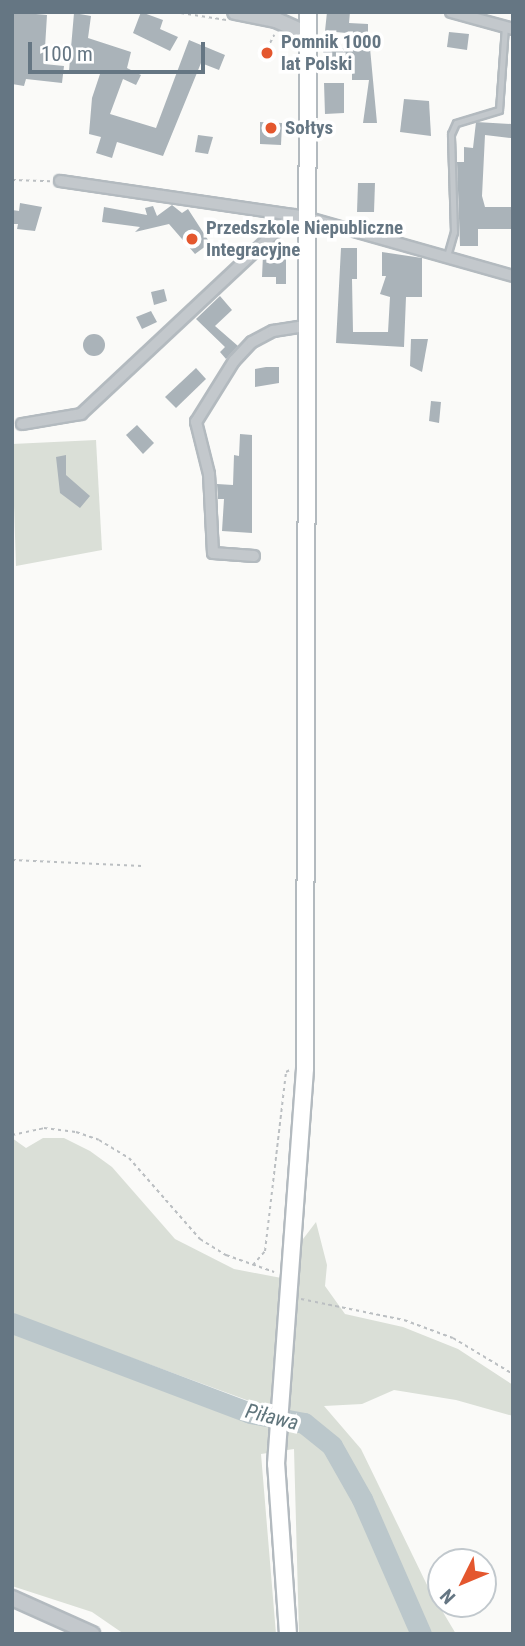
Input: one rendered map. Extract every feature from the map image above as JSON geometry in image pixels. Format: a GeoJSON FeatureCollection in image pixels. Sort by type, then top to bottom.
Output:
{"type":"FeatureCollection","features":[{"type":"Feature","properties":{"kind":"main road"},"geometry":{"type":"LineString","coordinates":[[288,1634],[276,1464],[305,1068],[310,325],[302,217],[308,12]]}},
{"type":"Feature","properties":{"kind":"street"},"geometry":{"type":"LineString","coordinates":[[452,12],[509,27]]}},
{"type":"Feature","properties":{"kind":"street"},"geometry":{"type":"LineString","coordinates":[[237,17],[277,20],[308,34]]}},
{"type":"Feature","properties":{"kind":"street"},"geometry":{"type":"LineString","coordinates":[[60,181],[302,217],[513,276]]}},
{"type":"Feature","properties":{"kind":"street"},"geometry":{"type":"LineString","coordinates":[[22,424],[81,414],[302,217]]}},
{"type":"Feature","properties":{"kind":"street"},"geometry":{"type":"LineString","coordinates":[[254,556],[213,553],[209,474],[196,422],[252,342],[273,331],[310,325]]}},
{"type":"Feature","properties":{"kind":"street"},"geometry":{"type":"LineString","coordinates":[[12,1598],[92,1634]]}},
{"type":"Feature","properties":{"kind":"lane"},"geometry":{"type":"LineString","coordinates":[[447,256],[454,233],[450,134],[456,123],[499,110],[509,27]]}},
{"type":"Feature","properties":{"kind":"path"},"geometry":{"type":"LineString","coordinates":[[174,12],[237,17]]}},
{"type":"Feature","properties":{"kind":"path"},"geometry":{"type":"LineString","coordinates":[[267,49],[277,20]]}},
{"type":"Feature","properties":{"kind":"path"},"geometry":{"type":"LineString","coordinates":[[12,180],[60,181]]}},
{"type":"Feature","properties":{"kind":"path"},"geometry":{"type":"LineString","coordinates":[[12,607],[12,616]]}},
{"type":"Feature","properties":{"kind":"path"},"geometry":{"type":"LineString","coordinates":[[12,860],[142,866]]}},
{"type":"Feature","properties":{"kind":"path"},"geometry":{"type":"LineString","coordinates":[[252,1266],[265,1251],[286,1072],[305,1068]]}},
{"type":"Feature","properties":{"kind":"path"},"geometry":{"type":"LineString","coordinates":[[12,1135],[44,1128],[76,1132],[99,1140],[129,1158],[200,1239],[252,1266],[288,1275]]}},
{"type":"Feature","properties":{"kind":"path"},"geometry":{"type":"LineString","coordinates":[[287,1296],[404,1320],[453,1338],[513,1374]]}},
{"type":"Feature","properties":{"kind":"shaded area"},"geometry":{"type":"Polygon","coordinates":[[[96,440],[102,550],[16,566],[12,444],[96,440]]]}},
{"type":"Feature","properties":{"kind":"shaded area"},"geometry":{"type":"Polygon","coordinates":[[[12,1138],[26,1148],[43,1138],[64,1138],[90,1151],[112,1167],[175,1239],[234,1269],[297,1281],[300,1243],[316,1222],[327,1265],[325,1286],[345,1314],[403,1327],[458,1349],[513,1385],[513,1416],[456,1400],[394,1390],[362,1404],[324,1406],[361,1449],[427,1585],[427,1618],[446,1618],[456,1634],[299,1634],[294,1449],[261,1454],[276,1634],[124,1634],[92,1612],[12,1586],[12,1323],[250,1413],[252,1402],[12,1314],[12,1138]]]}},
{"type":"Feature","properties":{"kind":"building"},"geometry":{"type":"Polygon","coordinates":[[[14,12],[47,15],[44,64],[64,66],[62,83],[26,79],[24,86],[12,84],[14,12]]]}},
{"type":"Feature","properties":{"kind":"building"},"geometry":{"type":"Polygon","coordinates":[[[141,12],[163,20],[160,29],[178,37],[170,51],[133,33],[141,12]]]}},
{"type":"Feature","properties":{"kind":"building"},"geometry":{"type":"Polygon","coordinates":[[[327,12],[350,12],[349,23],[368,24],[368,35],[325,31],[327,12]]]}},
{"type":"Feature","properties":{"kind":"building"},"geometry":{"type":"Polygon","coordinates":[[[74,13],[91,16],[88,38],[131,52],[127,68],[141,75],[136,85],[123,79],[110,114],[156,128],[189,40],[225,55],[219,70],[201,63],[163,156],[117,142],[112,158],[96,153],[101,137],[89,134],[92,98],[100,74],[69,71],[74,13]]]}},
{"type":"Feature","properties":{"kind":"building"},"geometry":{"type":"Polygon","coordinates":[[[449,32],[469,34],[467,50],[447,47],[449,32]]]}},
{"type":"Feature","properties":{"kind":"building"},"geometry":{"type":"Polygon","coordinates":[[[370,48],[377,123],[363,123],[369,80],[352,80],[352,65],[324,65],[323,49],[370,48]]]}},
{"type":"Feature","properties":{"kind":"building"},"geometry":{"type":"Polygon","coordinates":[[[324,83],[344,83],[344,113],[325,114],[324,83]]]}},
{"type":"Feature","properties":{"kind":"building"},"geometry":{"type":"Polygon","coordinates":[[[404,99],[429,101],[431,136],[400,132],[404,99]]]}},
{"type":"Feature","properties":{"kind":"building"},"geometry":{"type":"Polygon","coordinates":[[[260,122],[282,123],[281,145],[260,144],[260,122]]]}},
{"type":"Feature","properties":{"kind":"building"},"geometry":{"type":"Polygon","coordinates":[[[476,122],[512,124],[511,138],[485,135],[482,196],[485,207],[513,207],[513,229],[478,229],[478,246],[460,246],[457,162],[464,162],[464,147],[473,148],[476,122]]]}},
{"type":"Feature","properties":{"kind":"building"},"geometry":{"type":"Polygon","coordinates":[[[198,135],[213,137],[208,154],[195,152],[198,135]]]}},
{"type":"Feature","properties":{"kind":"building"},"geometry":{"type":"Polygon","coordinates":[[[358,183],[375,183],[374,212],[357,212],[358,183]]]}},
{"type":"Feature","properties":{"kind":"building"},"geometry":{"type":"Polygon","coordinates":[[[20,203],[42,207],[35,231],[17,229],[18,224],[12,224],[12,210],[19,211],[20,203]]]}},
{"type":"Feature","properties":{"kind":"building"},"geometry":{"type":"Polygon","coordinates":[[[172,205],[182,213],[188,209],[210,243],[195,254],[169,224],[135,232],[140,227],[102,222],[104,207],[147,215],[145,208],[153,206],[157,216],[172,205]]]}},
{"type":"Feature","properties":{"kind":"building"},"geometry":{"type":"Polygon","coordinates":[[[341,248],[357,248],[357,279],[352,279],[353,332],[388,332],[390,297],[380,294],[386,276],[382,276],[382,252],[422,258],[422,297],[406,297],[404,347],[336,343],[341,248]]]}},
{"type":"Feature","properties":{"kind":"building"},"geometry":{"type":"Polygon","coordinates":[[[269,250],[286,250],[286,284],[276,284],[276,277],[262,277],[263,255],[269,250]]]}},
{"type":"Feature","properties":{"kind":"building"},"geometry":{"type":"Polygon","coordinates":[[[164,289],[167,301],[154,305],[151,292],[164,289]]]}},
{"type":"Feature","properties":{"kind":"building"},"geometry":{"type":"Polygon","coordinates":[[[220,296],[232,310],[215,326],[238,346],[226,359],[220,352],[225,347],[196,319],[220,296]]]}},
{"type":"Feature","properties":{"kind":"building"},"geometry":{"type":"Polygon","coordinates":[[[151,311],[157,322],[142,329],[136,317],[151,311]]]}},
{"type":"Feature","properties":{"kind":"building"},"geometry":{"type":"Polygon","coordinates":[[[94,334],[102,337],[105,345],[102,353],[94,356],[86,353],[83,345],[86,337],[94,334]]]}},
{"type":"Feature","properties":{"kind":"building"},"geometry":{"type":"Polygon","coordinates":[[[411,339],[428,339],[422,372],[410,366],[411,339]]]}},
{"type":"Feature","properties":{"kind":"building"},"geometry":{"type":"Polygon","coordinates":[[[279,367],[279,383],[255,387],[255,369],[279,367]]]}},
{"type":"Feature","properties":{"kind":"building"},"geometry":{"type":"Polygon","coordinates":[[[196,368],[206,379],[176,408],[165,397],[196,368]]]}},
{"type":"Feature","properties":{"kind":"building"},"geometry":{"type":"Polygon","coordinates":[[[431,401],[441,402],[439,423],[429,421],[431,401]]]}},
{"type":"Feature","properties":{"kind":"building"},"geometry":{"type":"Polygon","coordinates":[[[137,425],[154,443],[143,454],[126,435],[137,425]]]}},
{"type":"Feature","properties":{"kind":"building"},"geometry":{"type":"Polygon","coordinates":[[[240,434],[252,435],[252,533],[222,531],[224,499],[218,499],[217,484],[233,485],[234,455],[239,456],[240,434]]]}},
{"type":"Feature","properties":{"kind":"building"},"geometry":{"type":"Polygon","coordinates":[[[66,455],[66,475],[90,496],[80,508],[60,493],[56,457],[66,455]]]}},
{"type":"Feature","properties":{"kind":"waterway","name":"Piława"},"geometry":{"type":"LineString","coordinates":[[12,1323],[250,1413],[304,1423],[332,1446],[362,1499],[421,1634]]}},
{"type":"Feature","properties":{"kind":"place","name":"Pomnik 1000 lat Polski"},"geometry":{"type":"Point","coordinates":[267,53]}},
{"type":"Feature","properties":{"kind":"place","name":"Sołtys"},"geometry":{"type":"Point","coordinates":[271,128]}},
{"type":"Feature","properties":{"kind":"place","name":"Przedszkole Niepubliczne Integracyjne"},"geometry":{"type":"Point","coordinates":[192,239]}}]}
